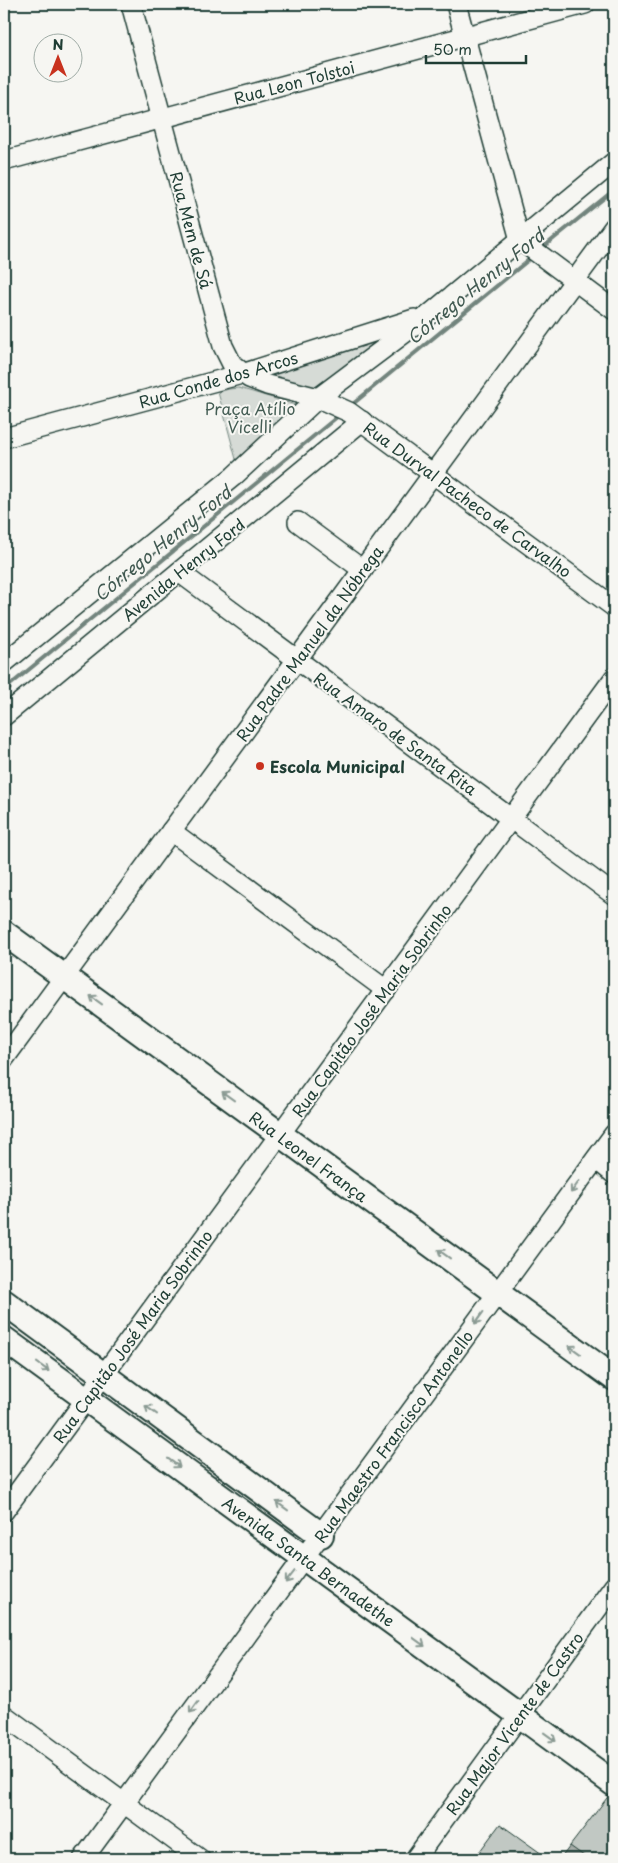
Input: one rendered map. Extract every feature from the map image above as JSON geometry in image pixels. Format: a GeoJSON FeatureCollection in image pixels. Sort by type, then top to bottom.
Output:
{"type":"FeatureCollection","features":[{"type":"Feature","properties":{"kind":"main road","name":"Rua Leonel França"},"geometry":{"type":"LineString","coordinates":[[4,933],[614,1378]]}},
{"type":"Feature","properties":{"kind":"main road","name":"Avenida Santa Bernadethe"},"geometry":{"type":"LineString","coordinates":[[4,1302],[321,1535]]}},
{"type":"Feature","properties":{"kind":"main road","name":"Avenida Santa Bernadethe"},"geometry":{"type":"LineString","coordinates":[[4,1339],[614,1784]]}},
{"type":"Feature","properties":{"kind":"street","name":"Rua Mem de Sá"},"geometry":{"type":"LineString","coordinates":[[131,4],[223,346],[232,364],[242,374],[267,385],[318,398]]}},
{"type":"Feature","properties":{"kind":"street"},"geometry":{"type":"LineString","coordinates":[[456,4],[523,242],[614,310]]}},
{"type":"Feature","properties":{"kind":"street","name":"Rua Leon Tolstoi"},"geometry":{"type":"LineString","coordinates":[[4,161],[585,4]]}},
{"type":"Feature","properties":{"kind":"street"},"geometry":{"type":"LineString","coordinates":[[4,663],[234,476],[318,398],[523,242],[614,162]]}},
{"type":"Feature","properties":{"kind":"street","name":"Rua Padre Manuel da Nóbrega"},"geometry":{"type":"LineString","coordinates":[[4,1059],[614,227]]}},
{"type":"Feature","properties":{"kind":"street","name":"Rua Conde dos Arcos"},"geometry":{"type":"LineString","coordinates":[[4,438],[242,374],[430,314]]}},
{"type":"Feature","properties":{"kind":"street","name":"Rua Durval Pacheco de Carvalho"},"geometry":{"type":"LineString","coordinates":[[318,398],[340,407],[362,421],[614,607]]}},
{"type":"Feature","properties":{"kind":"street","name":"Avenida Henry Ford"},"geometry":{"type":"LineString","coordinates":[[4,716],[362,421]]}},
{"type":"Feature","properties":{"kind":"street"},"geometry":{"type":"LineString","coordinates":[[298,522],[363,570]]}},
{"type":"Feature","properties":{"kind":"street","name":"Rua Amaro de Santa Rita"},"geometry":{"type":"LineString","coordinates":[[179,572],[614,894]]}},
{"type":"Feature","properties":{"kind":"street","name":"Rua Capitão José Maria Sobrinho"},"geometry":{"type":"LineString","coordinates":[[4,1511],[614,678]]}},
{"type":"Feature","properties":{"kind":"street"},"geometry":{"type":"LineString","coordinates":[[171,831],[386,990]]}},
{"type":"Feature","properties":{"kind":"street","name":"Rua Maestro Francisco Antonello"},"geometry":{"type":"LineString","coordinates":[[82,1859],[614,1134]]}},
{"type":"Feature","properties":{"kind":"street"},"geometry":{"type":"LineString","coordinates":[[596,1159],[614,1174]]}},
{"type":"Feature","properties":{"kind":"street","name":"Rua Major Vicente de Castro"},"geometry":{"type":"LineString","coordinates":[[415,1859],[614,1586]]}},
{"type":"Feature","properties":{"kind":"street"},"geometry":{"type":"LineString","coordinates":[[4,1715],[200,1859]]}},
{"type":"Feature","properties":{"kind":"green space","name":"Praça Atílio Vicelli"},"geometry":{"type":"Polygon","coordinates":[[[388,337],[319,388],[262,375],[388,337]]]}},
{"type":"Feature","properties":{"kind":"green space","name":"Praça Atílio Vicelli"},"geometry":{"type":"Polygon","coordinates":[[[239,388],[299,406],[237,463],[218,392],[239,388]]]}},
{"type":"Feature","properties":{"kind":"building"},"geometry":{"type":"Polygon","coordinates":[[[610,1794],[614,1797],[614,1859],[588,1859],[570,1846],[610,1794]]]}},
{"type":"Feature","properties":{"kind":"building"},"geometry":{"type":"Polygon","coordinates":[[[500,1824],[549,1859],[474,1859],[500,1824]]]}},
{"type":"Feature","properties":{"kind":"waterway","name":"Córrego Henry Ford"},"geometry":{"type":"LineString","coordinates":[[541,249],[614,190]]}},
{"type":"Feature","properties":{"kind":"waterway","name":"Córrego Henry Ford"},"geometry":{"type":"LineString","coordinates":[[354,403],[532,257]]}},
{"type":"Feature","properties":{"kind":"waterway","name":"Córrego Henry Ford"},"geometry":{"type":"LineString","coordinates":[[4,690],[337,417]]}},
{"type":"Feature","properties":{"kind":"place","name":"Escola Municipal"},"geometry":{"type":"Point","coordinates":[260,766]}}]}
